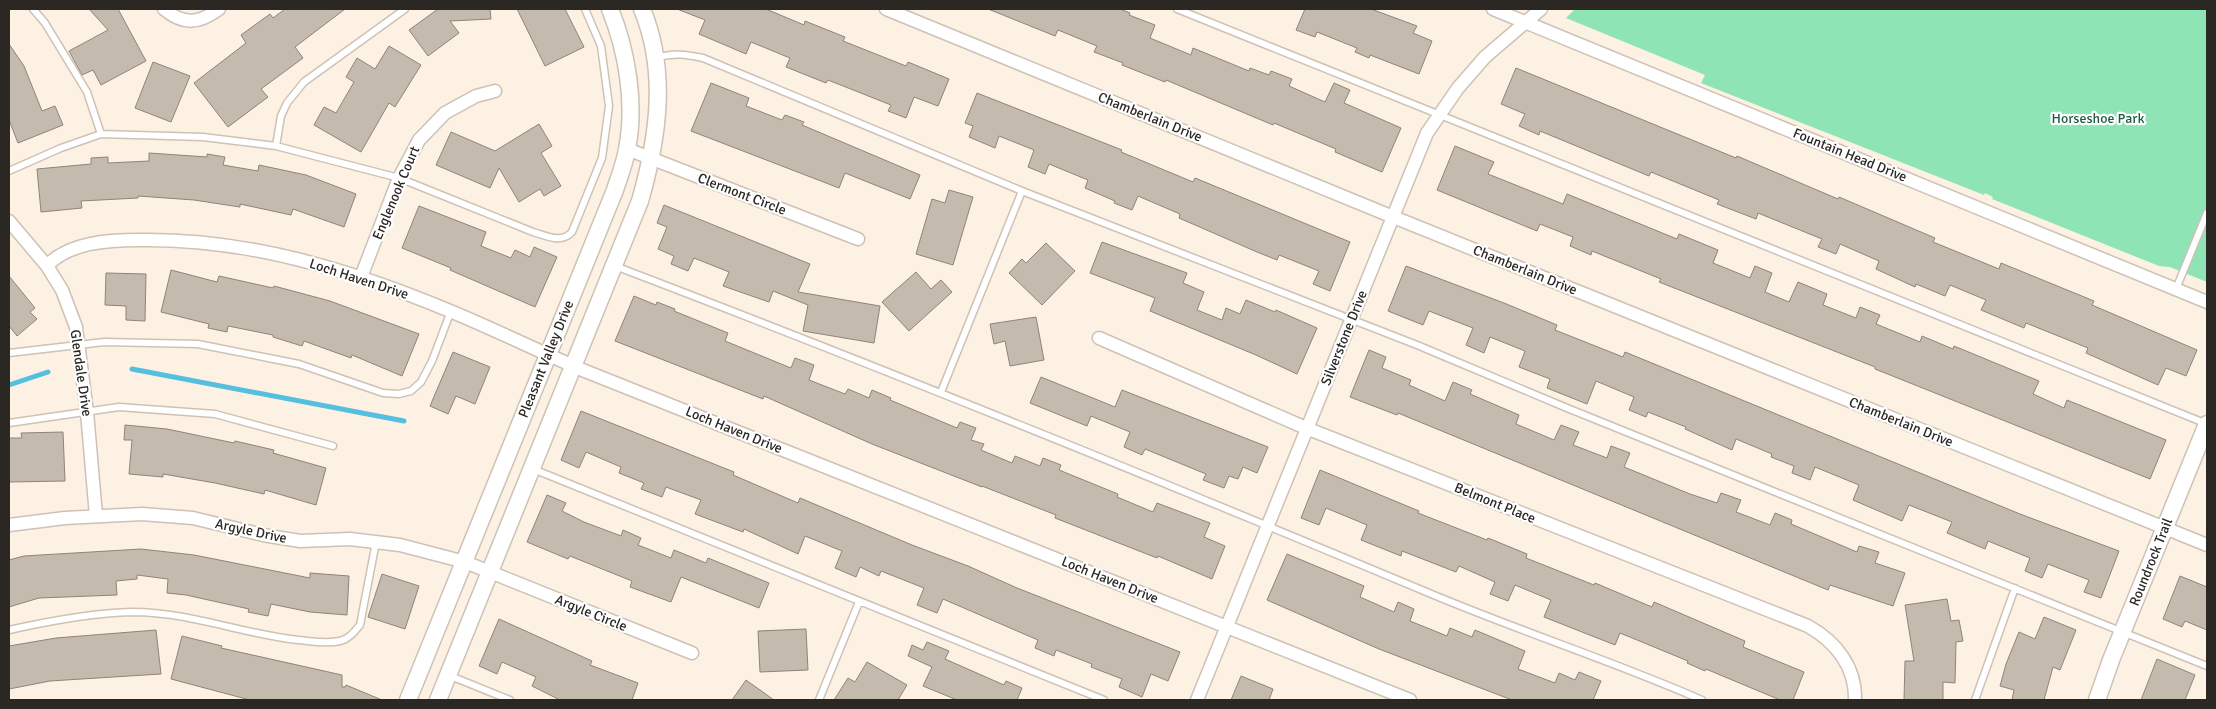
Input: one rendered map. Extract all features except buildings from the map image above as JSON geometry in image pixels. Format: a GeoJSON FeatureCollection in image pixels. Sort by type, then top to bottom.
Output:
{"type":"FeatureCollection","features":[{"type":"Feature","properties":{"kind":"street"},"geometry":{"type":"LineString","coordinates":[[164,9],[172,15],[190,22],[207,18],[219,9]]}},
{"type":"Feature","properties":{"kind":"street","name":"Pleasant Valley Drive"},"geometry":{"type":"LineString","coordinates":[[408,700],[615,190],[627,149],[630,128],[629,82],[621,35],[610,9]]}},
{"type":"Feature","properties":{"kind":"street","name":"Pleasant Valley Drive"},"geometry":{"type":"LineString","coordinates":[[438,700],[640,202],[652,159],[659,109],[656,58],[642,9]]}},
{"type":"Feature","properties":{"kind":"street","name":"Chamberlain Drive"},"geometry":{"type":"LineString","coordinates":[[886,9],[2207,546]]}},
{"type":"Feature","properties":{"kind":"street","name":"Fountain Head Drive"},"geometry":{"type":"LineString","coordinates":[[1493,9],[2207,302]]}},
{"type":"Feature","properties":{"kind":"street","name":"Silverstone Drive"},"geometry":{"type":"LineString","coordinates":[[1198,700],[1306,428],[1352,320],[1427,133],[1440,113],[1485,57],[1541,9]]}},
{"type":"Feature","properties":{"kind":"street","name":"Englenook Court"},"geometry":{"type":"LineString","coordinates":[[361,277],[400,178],[419,140],[445,113],[476,96],[496,90]]}},
{"type":"Feature","properties":{"kind":"street","name":"Clermont Circle"},"geometry":{"type":"LineString","coordinates":[[627,149],[858,239]]}},
{"type":"Feature","properties":{"kind":"street","name":"Glendale Drive"},"geometry":{"type":"LineString","coordinates":[[9,221],[47,266],[62,290],[76,327],[87,412],[96,516]]}},
{"type":"Feature","properties":{"kind":"street","name":"Loch Haven Drive"},"geometry":{"type":"LineString","coordinates":[[47,266],[54,258],[72,250],[109,240],[161,240],[234,247],[300,259],[361,277],[451,312],[548,356],[1410,700]]}},
{"type":"Feature","properties":{"kind":"street","name":"Belmont Place"},"geometry":{"type":"LineString","coordinates":[[1098,338],[1306,428],[1808,626],[1838,649],[1850,668],[1856,691],[1855,700]]}},
{"type":"Feature","properties":{"kind":"street","name":"Roundrock Trail"},"geometry":{"type":"LineString","coordinates":[[2097,700],[2207,424]]}},
{"type":"Feature","properties":{"kind":"street","name":"Argyle Drive"},"geometry":{"type":"LineString","coordinates":[[9,525],[96,516],[168,515],[193,518],[263,535],[300,541],[350,539],[400,544],[465,562],[490,572]]}},
{"type":"Feature","properties":{"kind":"street","name":"Argyle Circle"},"geometry":{"type":"LineString","coordinates":[[490,572],[692,653]]}},
{"type":"Feature","properties":{"kind":"lane"},"geometry":{"type":"LineString","coordinates":[[33,9],[45,23],[86,92],[100,134]]}},
{"type":"Feature","properties":{"kind":"lane"},"geometry":{"type":"LineString","coordinates":[[276,146],[281,116],[287,103],[304,82],[406,9]]}},
{"type":"Feature","properties":{"kind":"lane"},"geometry":{"type":"LineString","coordinates":[[9,171],[61,148],[100,134],[203,137],[276,146],[400,178],[533,232],[556,239],[567,238],[572,232],[602,158],[609,106],[601,46],[585,9]]}},
{"type":"Feature","properties":{"kind":"lane"},"geometry":{"type":"LineString","coordinates":[[1177,9],[1440,113],[1526,151],[1616,185],[2207,424]]}},
{"type":"Feature","properties":{"kind":"lane"},"geometry":{"type":"LineString","coordinates":[[656,58],[682,53],[703,58],[1022,191],[1417,345],[1567,408],[2207,666]]}},
{"type":"Feature","properties":{"kind":"lane"},"geometry":{"type":"LineString","coordinates":[[941,392],[1022,191]]}},
{"type":"Feature","properties":{"kind":"lane"},"geometry":{"type":"LineString","coordinates":[[2176,289],[2207,213]]}},
{"type":"Feature","properties":{"kind":"lane"},"geometry":{"type":"LineString","coordinates":[[614,266],[941,392],[1430,593],[1702,700]]}},
{"type":"Feature","properties":{"kind":"lane"},"geometry":{"type":"LineString","coordinates":[[9,353],[104,342],[198,344],[299,364],[383,393],[399,394],[412,391],[421,382],[432,361],[451,312]]}},
{"type":"Feature","properties":{"kind":"lane"},"geometry":{"type":"LineString","coordinates":[[9,423],[119,408],[215,414],[332,446]]}},
{"type":"Feature","properties":{"kind":"lane"},"geometry":{"type":"LineString","coordinates":[[532,468],[1104,700]]}},
{"type":"Feature","properties":{"kind":"lane"},"geometry":{"type":"LineString","coordinates":[[9,630],[48,621],[134,612],[182,617],[275,637],[326,642],[342,641],[352,635],[360,625],[376,542]]}},
{"type":"Feature","properties":{"kind":"lane"},"geometry":{"type":"LineString","coordinates":[[1975,700],[2015,588]]}},
{"type":"Feature","properties":{"kind":"lane"},"geometry":{"type":"LineString","coordinates":[[819,700],[859,602]]}},
{"type":"Feature","properties":{"kind":"lane"},"geometry":{"type":"LineString","coordinates":[[448,675],[510,700]]}},
{"type":"Feature","properties":{"kind":"green space","name":"Horseshoe Park"},"geometry":{"type":"Polygon","coordinates":[[[1575,9],[2207,9],[2207,282],[2170,267],[2159,266],[1992,199],[1993,197],[1985,193],[1984,195],[1701,83],[1705,75],[1566,18],[1575,9]]]}},
{"type":"Feature","properties":{"kind":"waterway"},"geometry":{"type":"LineString","coordinates":[[132,369],[404,421]]}},
{"type":"Feature","properties":{"kind":"waterway"},"geometry":{"type":"LineString","coordinates":[[9,385],[48,372]]}}]}
